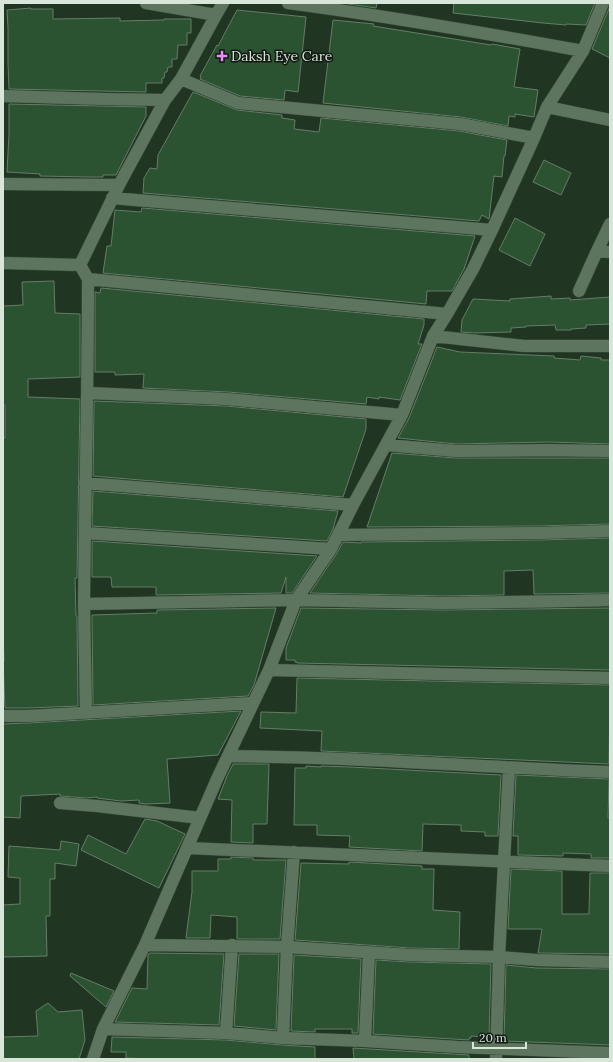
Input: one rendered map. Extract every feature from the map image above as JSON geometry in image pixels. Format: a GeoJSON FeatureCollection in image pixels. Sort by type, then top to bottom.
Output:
{"type":"FeatureCollection","features":[{"type":"Feature","properties":{"kind":"street"},"geometry":{"type":"LineString","coordinates":[[146,3],[216,15]]}},
{"type":"Feature","properties":{"kind":"street"},"geometry":{"type":"LineString","coordinates":[[80,265],[118,185],[165,100],[181,79],[223,3]]}},
{"type":"Feature","properties":{"kind":"street"},"geometry":{"type":"LineString","coordinates":[[288,3],[344,7],[584,51]]}},
{"type":"Feature","properties":{"kind":"street"},"geometry":{"type":"LineString","coordinates":[[93,1059],[103,1029],[144,945],[228,756],[269,670],[296,600],[331,549],[402,415],[433,336],[473,269],[547,107],[584,51],[603,3]]}},
{"type":"Feature","properties":{"kind":"street"},"geometry":{"type":"LineString","coordinates":[[181,79],[238,103],[460,124],[534,138]]}},
{"type":"Feature","properties":{"kind":"street"},"geometry":{"type":"LineString","coordinates":[[3,96],[104,100],[165,100]]}},
{"type":"Feature","properties":{"kind":"street"},"geometry":{"type":"LineString","coordinates":[[547,107],[610,120]]}},
{"type":"Feature","properties":{"kind":"street"},"geometry":{"type":"LineString","coordinates":[[3,184],[118,185]]}},
{"type":"Feature","properties":{"kind":"street"},"geometry":{"type":"LineString","coordinates":[[112,198],[492,230]]}},
{"type":"Feature","properties":{"kind":"street"},"geometry":{"type":"LineString","coordinates":[[579,291],[610,224]]}},
{"type":"Feature","properties":{"kind":"street"},"geometry":{"type":"LineString","coordinates":[[597,251],[610,252]]}},
{"type":"Feature","properties":{"kind":"street"},"geometry":{"type":"LineString","coordinates":[[3,263],[80,265]]}},
{"type":"Feature","properties":{"kind":"street"},"geometry":{"type":"LineString","coordinates":[[80,265],[88,279],[88,393],[85,483],[84,604],[86,712]]}},
{"type":"Feature","properties":{"kind":"street"},"geometry":{"type":"LineString","coordinates":[[88,279],[447,314]]}},
{"type":"Feature","properties":{"kind":"street"},"geometry":{"type":"LineString","coordinates":[[433,336],[524,346],[610,346]]}},
{"type":"Feature","properties":{"kind":"street"},"geometry":{"type":"LineString","coordinates":[[88,393],[228,399],[402,415]]}},
{"type":"Feature","properties":{"kind":"street"},"geometry":{"type":"LineString","coordinates":[[386,445],[456,451],[610,451]]}},
{"type":"Feature","properties":{"kind":"street"},"geometry":{"type":"LineString","coordinates":[[85,483],[353,505]]}},
{"type":"Feature","properties":{"kind":"street"},"geometry":{"type":"LineString","coordinates":[[338,535],[610,531]]}},
{"type":"Feature","properties":{"kind":"street"},"geometry":{"type":"LineString","coordinates":[[85,533],[331,549]]}},
{"type":"Feature","properties":{"kind":"street"},"geometry":{"type":"LineString","coordinates":[[84,604],[296,600],[450,603],[610,600]]}},
{"type":"Feature","properties":{"kind":"street"},"geometry":{"type":"LineString","coordinates":[[269,670],[610,678]]}},
{"type":"Feature","properties":{"kind":"street"},"geometry":{"type":"LineString","coordinates":[[3,716],[28,716],[253,703]]}},
{"type":"Feature","properties":{"kind":"street"},"geometry":{"type":"LineString","coordinates":[[228,756],[320,758],[610,772]]}},
{"type":"Feature","properties":{"kind":"street"},"geometry":{"type":"LineString","coordinates":[[496,1054],[499,957],[509,768]]}},
{"type":"Feature","properties":{"kind":"street"},"geometry":{"type":"LineString","coordinates":[[60,803],[200,818]]}},
{"type":"Feature","properties":{"kind":"street"},"geometry":{"type":"LineString","coordinates":[[187,848],[610,866]]}},
{"type":"Feature","properties":{"kind":"street"},"geometry":{"type":"LineString","coordinates":[[283,1038],[287,946],[294,852]]}},
{"type":"Feature","properties":{"kind":"street"},"geometry":{"type":"LineString","coordinates":[[144,945],[287,946],[410,955],[610,962]]}},
{"type":"Feature","properties":{"kind":"street"},"geometry":{"type":"LineString","coordinates":[[226,1033],[232,946]]}},
{"type":"Feature","properties":{"kind":"street"},"geometry":{"type":"LineString","coordinates":[[365,1041],[369,952]]}},
{"type":"Feature","properties":{"kind":"street"},"geometry":{"type":"LineString","coordinates":[[103,1029],[226,1033],[283,1038],[365,1041],[496,1054],[610,1053]]}},
{"type":"Feature","properties":{"kind":"building"},"geometry":{"type":"Polygon","coordinates":[[[342,3],[377,3],[376,8],[342,3]]]}},
{"type":"Feature","properties":{"kind":"building"},"geometry":{"type":"Polygon","coordinates":[[[454,3],[595,3],[586,25],[566,25],[453,13],[454,3]]]}},
{"type":"Feature","properties":{"kind":"building"},"geometry":{"type":"Polygon","coordinates":[[[610,6],[610,58],[592,49],[610,6]]]}},
{"type":"Feature","properties":{"kind":"building"},"geometry":{"type":"Polygon","coordinates":[[[31,8],[53,9],[53,19],[120,18],[120,21],[191,19],[191,33],[187,33],[187,45],[178,45],[177,59],[172,59],[172,67],[168,67],[164,78],[162,78],[162,83],[146,83],[146,92],[9,89],[7,10],[31,8]]]}},
{"type":"Feature","properties":{"kind":"building"},"geometry":{"type":"Polygon","coordinates":[[[237,10],[306,17],[298,92],[285,90],[284,100],[240,96],[200,79],[200,76],[237,10]]]}},
{"type":"Feature","properties":{"kind":"building"},"geometry":{"type":"Polygon","coordinates":[[[333,20],[374,24],[373,26],[520,49],[514,87],[538,90],[534,117],[515,114],[515,117],[509,116],[508,126],[461,117],[323,103],[333,20]]]}},
{"type":"Feature","properties":{"kind":"building"},"geometry":{"type":"Polygon","coordinates":[[[193,92],[237,110],[282,115],[282,118],[295,120],[294,129],[319,132],[321,118],[459,131],[507,140],[502,177],[494,176],[489,219],[482,215],[479,221],[143,193],[144,178],[150,168],[157,169],[158,155],[193,92]]]}},
{"type":"Feature","properties":{"kind":"building"},"geometry":{"type":"Polygon","coordinates":[[[9,104],[146,107],[146,116],[116,175],[103,175],[103,177],[40,176],[40,174],[7,172],[9,104]]]}},
{"type":"Feature","properties":{"kind":"building"},"geometry":{"type":"Polygon","coordinates":[[[544,160],[571,173],[561,195],[533,182],[544,160]]]}},
{"type":"Feature","properties":{"kind":"building"},"geometry":{"type":"Polygon","coordinates":[[[142,208],[475,236],[464,269],[452,291],[427,291],[426,304],[103,273],[107,246],[111,246],[115,210],[141,212],[142,208]]]}},
{"type":"Feature","properties":{"kind":"building"},"geometry":{"type":"Polygon","coordinates":[[[515,218],[545,234],[530,266],[499,250],[515,218]]]}},
{"type":"Feature","properties":{"kind":"building"},"geometry":{"type":"Polygon","coordinates":[[[54,281],[55,313],[80,314],[80,377],[28,379],[28,397],[80,399],[77,578],[75,578],[78,706],[5,708],[3,661],[3,438],[5,438],[5,405],[3,405],[3,306],[23,305],[22,282],[54,281]]]}},
{"type":"Feature","properties":{"kind":"building"},"geometry":{"type":"Polygon","coordinates":[[[101,288],[424,319],[424,325],[418,344],[422,344],[400,400],[367,397],[366,404],[228,392],[143,388],[144,374],[115,375],[115,372],[95,372],[95,292],[100,293],[101,288]]]}},
{"type":"Feature","properties":{"kind":"building"},"geometry":{"type":"Polygon","coordinates":[[[551,296],[551,299],[570,298],[570,300],[610,297],[610,324],[586,325],[586,328],[571,330],[556,330],[555,325],[511,328],[511,332],[461,332],[462,320],[473,299],[510,301],[510,299],[551,296]]]}},
{"type":"Feature","properties":{"kind":"building"},"geometry":{"type":"Polygon","coordinates":[[[437,347],[460,352],[554,356],[554,358],[580,360],[581,356],[601,358],[601,360],[610,360],[610,444],[549,442],[456,444],[398,438],[409,418],[437,347]]]}},
{"type":"Feature","properties":{"kind":"building"},"geometry":{"type":"Polygon","coordinates":[[[94,401],[226,406],[366,419],[366,429],[343,497],[93,476],[94,401]]]}},
{"type":"Feature","properties":{"kind":"building"},"geometry":{"type":"Polygon","coordinates":[[[392,453],[456,458],[610,458],[610,524],[367,527],[392,453]]]}},
{"type":"Feature","properties":{"kind":"building"},"geometry":{"type":"Polygon","coordinates":[[[93,491],[338,511],[333,529],[327,541],[92,526],[93,491]]]}},
{"type":"Feature","properties":{"kind":"building"},"geometry":{"type":"Polygon","coordinates":[[[610,538],[610,593],[534,594],[533,570],[504,571],[504,595],[443,596],[310,593],[343,542],[361,543],[610,538]]]}},
{"type":"Feature","properties":{"kind":"building"},"geometry":{"type":"Polygon","coordinates":[[[92,541],[317,556],[292,593],[286,593],[286,577],[281,593],[156,595],[156,587],[112,587],[111,577],[92,577],[92,541]]]}},
{"type":"Feature","properties":{"kind":"building"},"geometry":{"type":"Polygon","coordinates":[[[276,608],[254,685],[248,696],[93,705],[92,615],[157,613],[157,610],[276,608]]]}},
{"type":"Feature","properties":{"kind":"building"},"geometry":{"type":"Polygon","coordinates":[[[301,608],[443,610],[610,608],[610,670],[297,663],[295,660],[286,660],[286,648],[301,608]]]}},
{"type":"Feature","properties":{"kind":"building"},"geometry":{"type":"Polygon","coordinates":[[[297,678],[610,685],[609,764],[321,751],[322,731],[260,728],[261,712],[296,713],[297,678]]]}},
{"type":"Feature","properties":{"kind":"building"},"geometry":{"type":"Polygon","coordinates":[[[241,711],[218,755],[167,759],[170,803],[146,804],[139,803],[139,800],[121,801],[97,797],[86,798],[60,796],[60,794],[21,796],[20,818],[3,817],[3,724],[241,711]]]}},
{"type":"Feature","properties":{"kind":"building"},"geometry":{"type":"Polygon","coordinates":[[[233,764],[269,764],[267,824],[253,824],[253,843],[231,842],[232,800],[218,799],[233,764]]]}},
{"type":"Feature","properties":{"kind":"building"},"geometry":{"type":"Polygon","coordinates":[[[306,766],[501,775],[498,836],[485,836],[485,832],[461,831],[461,825],[423,824],[422,851],[349,847],[350,836],[317,835],[317,825],[294,825],[295,768],[306,768],[306,766]]]}},
{"type":"Feature","properties":{"kind":"building"},"geometry":{"type":"Polygon","coordinates":[[[516,775],[609,779],[608,818],[610,818],[610,858],[591,858],[591,854],[563,853],[563,856],[518,855],[518,836],[513,836],[516,775]]]}},
{"type":"Feature","properties":{"kind":"building"},"geometry":{"type":"Polygon","coordinates":[[[145,819],[157,821],[185,834],[159,888],[81,850],[88,835],[126,854],[145,819]]]}},
{"type":"Feature","properties":{"kind":"building"},"geometry":{"type":"Polygon","coordinates":[[[61,841],[79,844],[76,866],[55,863],[55,879],[50,879],[50,916],[46,916],[47,956],[3,957],[3,905],[20,904],[20,878],[8,877],[9,846],[60,850],[61,841]]]}},
{"type":"Feature","properties":{"kind":"building"},"geometry":{"type":"Polygon","coordinates":[[[231,857],[253,858],[253,860],[286,860],[280,939],[237,939],[237,917],[211,915],[210,938],[186,938],[192,892],[192,871],[218,871],[218,859],[231,859],[231,857]]]}},
{"type":"Feature","properties":{"kind":"building"},"geometry":{"type":"Polygon","coordinates":[[[349,862],[422,866],[422,869],[434,869],[433,910],[460,912],[459,949],[410,948],[295,940],[301,863],[349,864],[349,862]]]}},
{"type":"Feature","properties":{"kind":"building"},"geometry":{"type":"Polygon","coordinates":[[[511,869],[562,871],[562,914],[589,914],[590,873],[610,873],[610,954],[538,953],[542,929],[508,929],[511,869]]]}},
{"type":"Feature","properties":{"kind":"building"},"geometry":{"type":"Polygon","coordinates":[[[150,953],[224,954],[219,1025],[115,1022],[132,988],[147,989],[148,955],[150,953]]]}},
{"type":"Feature","properties":{"kind":"building"},"geometry":{"type":"Polygon","coordinates":[[[239,954],[279,954],[276,1030],[234,1026],[239,954]]]}},
{"type":"Feature","properties":{"kind":"building"},"geometry":{"type":"Polygon","coordinates":[[[294,955],[361,959],[358,1033],[352,1033],[352,1029],[315,1029],[315,1032],[291,1031],[294,955]]]}},
{"type":"Feature","properties":{"kind":"building"},"geometry":{"type":"Polygon","coordinates":[[[376,960],[491,964],[489,1037],[471,1036],[469,1040],[373,1034],[376,960]]]}},
{"type":"Feature","properties":{"kind":"building"},"geometry":{"type":"Polygon","coordinates":[[[506,965],[537,968],[610,969],[610,1045],[504,1041],[506,965]]]}},
{"type":"Feature","properties":{"kind":"building"},"geometry":{"type":"Polygon","coordinates":[[[71,973],[114,991],[106,1007],[70,976],[71,973]]]}},
{"type":"Feature","properties":{"kind":"building"},"geometry":{"type":"Polygon","coordinates":[[[48,1003],[58,1012],[82,1010],[85,1040],[79,1059],[3,1059],[3,1037],[38,1036],[36,1011],[48,1003]]]}},
{"type":"Feature","properties":{"kind":"building"},"geometry":{"type":"Polygon","coordinates":[[[112,1037],[226,1040],[315,1047],[315,1059],[126,1058],[126,1052],[111,1052],[112,1037]]]}},
{"type":"Feature","properties":{"kind":"building"},"geometry":{"type":"Polygon","coordinates":[[[353,1048],[469,1055],[469,1059],[354,1059],[353,1048]]]}},
{"type":"Feature","properties":{"kind":"place","name":"Daksh Eye Care"},"geometry":{"type":"Point","coordinates":[222,56]}}]}
